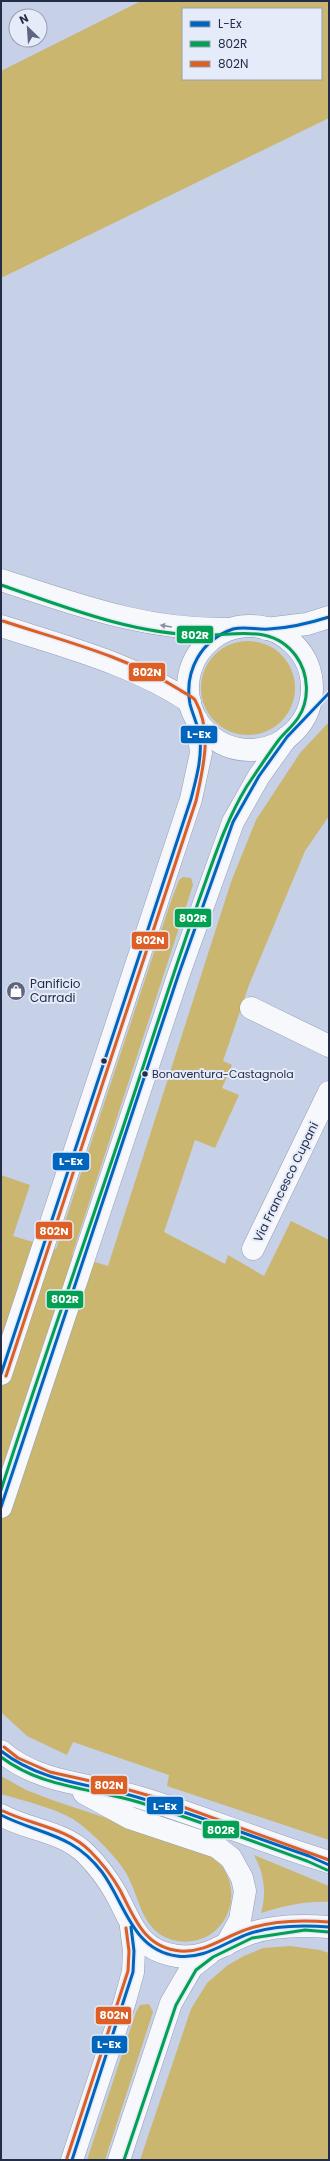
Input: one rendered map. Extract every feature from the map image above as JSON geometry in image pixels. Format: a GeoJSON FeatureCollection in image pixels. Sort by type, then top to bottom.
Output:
{"type":"FeatureCollection","features":[{"type":"Feature","properties":{"kind":"main road"},"geometry":{"type":"LineString","coordinates":[[1,580],[114,616],[199,630],[233,629],[249,626],[266,629],[287,639],[299,650],[307,664],[311,679],[311,696],[304,718]]}},
{"type":"Feature","properties":{"kind":"main road"},"geometry":{"type":"LineString","coordinates":[[266,629],[307,624],[329,616]]}},
{"type":"Feature","properties":{"kind":"main road"},"geometry":{"type":"LineString","coordinates":[[1,626],[100,658],[153,679],[193,711],[212,737],[226,745],[242,749],[266,748],[287,737]]}},
{"type":"Feature","properties":{"kind":"main road"},"geometry":{"type":"LineString","coordinates":[[1,1374],[191,799],[201,753],[193,711],[189,678],[196,656],[212,639],[233,629]]}},
{"type":"Feature","properties":{"kind":"main road"},"geometry":{"type":"LineString","coordinates":[[1,1507],[178,976],[233,822],[259,776],[287,737],[329,693]]}},
{"type":"Feature","properties":{"kind":"main road"},"geometry":{"type":"LineString","coordinates":[[252,1008],[329,1046]]}},
{"type":"Feature","properties":{"kind":"main road","name":"Via Francesco Cupani"},"geometry":{"type":"LineString","coordinates":[[253,1249],[329,1092]]}},
{"type":"Feature","properties":{"kind":"main road"},"geometry":{"type":"LineString","coordinates":[[1,1751],[8,1758],[28,1768],[63,1781],[138,1797],[319,1859],[329,1865]]}},
{"type":"Feature","properties":{"kind":"main road"},"geometry":{"type":"LineString","coordinates":[[63,1781],[130,1818],[217,1847],[231,1858],[242,1878],[245,1891],[240,1920],[218,1949],[177,1956],[159,1950],[145,1942],[131,1927]]}},
{"type":"Feature","properties":{"kind":"main road"},"geometry":{"type":"LineString","coordinates":[[5,1819],[60,1837],[84,1852],[102,1872],[115,1892],[131,1927],[134,1951],[131,1979],[72,2160]]}},
{"type":"Feature","properties":{"kind":"main road"},"geometry":{"type":"LineString","coordinates":[[119,2160],[171,2003],[192,1967],[218,1949],[251,1933],[305,1925],[329,1927]]}},
{"type":"Feature","properties":{"kind":"shaded area"},"geometry":{"type":"Polygon","coordinates":[[[141,1],[329,1],[329,118],[1,278],[1,71],[141,1]]]}},
{"type":"Feature","properties":{"kind":"shaded area"},"geometry":{"type":"Polygon","coordinates":[[[248,641],[266,644],[281,655],[292,670],[295,688],[292,706],[281,721],[266,732],[248,735],[230,732],[215,721],[204,706],[201,688],[204,670],[215,655],[230,644],[248,641]]]}},
{"type":"Feature","properties":{"kind":"shaded area"},"geometry":{"type":"Polygon","coordinates":[[[329,722],[329,816],[305,851],[249,985],[223,1061],[232,1065],[222,1088],[239,1095],[215,1148],[195,1140],[164,1232],[225,1264],[228,1255],[264,1276],[291,1221],[329,1240],[329,1840],[167,1786],[169,1775],[73,1742],[67,1755],[27,1736],[1,1712],[1,1175],[30,1185],[13,1236],[56,1249],[169,907],[179,880],[183,877],[191,878],[193,885],[72,1255],[108,1266],[231,882],[256,820],[300,753],[329,722]]]}},
{"type":"Feature","properties":{"kind":"shaded area"},"geometry":{"type":"Polygon","coordinates":[[[1,1776],[26,1790],[52,1800],[205,1851],[221,1865],[230,1882],[231,1899],[227,1915],[217,1929],[204,1938],[187,1942],[167,1938],[159,1934],[152,1928],[143,1914],[126,1872],[101,1842],[79,1823],[65,1815],[1,1794],[1,1776]]]}},
{"type":"Feature","properties":{"kind":"shaded area"},"geometry":{"type":"Polygon","coordinates":[[[254,1855],[329,1886],[329,1902],[295,1904],[261,1913],[264,1898],[264,1883],[254,1855]]]}},
{"type":"Feature","properties":{"kind":"shaded area"},"geometry":{"type":"Polygon","coordinates":[[[290,1946],[320,1950],[329,1953],[329,2160],[140,2160],[191,2009],[207,1983],[228,1965],[244,1956],[263,1948],[290,1946]]]}},
{"type":"Feature","properties":{"kind":"shaded area"},"geometry":{"type":"Polygon","coordinates":[[[149,2004],[153,2012],[105,2160],[87,2160],[136,2012],[140,2005],[149,2004]]]}},
{"type":"Feature","properties":{"kind":"transit line","name":"802R"},"geometry":{"type":"LineString","coordinates":[[1,585],[99,618],[149,630],[200,635],[239,633],[264,635],[276,639],[296,656],[306,679],[306,695],[302,711],[298,718],[278,741],[247,786],[228,822],[218,848],[180,955],[1,1490]]}},
{"type":"Feature","properties":{"kind":"transit line","name":"L-Ex"},"geometry":{"type":"LineString","coordinates":[[1,1374],[191,799],[200,754],[200,739],[190,704],[189,692],[190,680],[197,658],[212,641],[233,629],[285,628],[329,617]]}},
{"type":"Feature","properties":{"kind":"transit line","name":"802N"},"geometry":{"type":"LineString","coordinates":[[3,621],[116,658],[159,678],[195,700],[204,725],[205,737],[204,763],[196,801],[6,1376]]}},
{"type":"Feature","properties":{"kind":"transit line","name":"L-Ex"},"geometry":{"type":"LineString","coordinates":[[1,1507],[178,976],[233,822],[259,776],[287,737],[329,693]]}},
{"type":"Feature","properties":{"kind":"transit line","name":"802N"},"geometry":{"type":"LineString","coordinates":[[4,1747],[18,1758],[50,1772],[122,1788],[161,1799],[329,1860]]}},
{"type":"Feature","properties":{"kind":"transit line","name":"L-Ex"},"geometry":{"type":"LineString","coordinates":[[1,1751],[17,1762],[51,1776],[140,1798],[309,1856],[329,1865]]}},
{"type":"Feature","properties":{"kind":"transit line","name":"802R"},"geometry":{"type":"LineString","coordinates":[[1,1757],[33,1775],[50,1781],[138,1802],[202,1823],[307,1861],[327,1870]]}},
{"type":"Feature","properties":{"kind":"transit line","name":"802N"},"geometry":{"type":"LineString","coordinates":[[3,1811],[60,1832],[81,1843],[103,1865],[120,1890],[142,1930],[157,1944],[168,1949],[180,1951],[199,1949],[242,1931],[270,1923],[299,1921],[329,1922]]}},
{"type":"Feature","properties":{"kind":"transit line","name":"L-Ex"},"geometry":{"type":"LineString","coordinates":[[1,1815],[55,1836],[79,1849],[91,1859],[110,1884],[131,1923],[140,1935],[150,1945],[162,1952],[177,1956],[197,1955],[206,1953],[242,1936],[260,1930],[290,1926],[329,1927]]}},
{"type":"Feature","properties":{"kind":"transit line","name":"L-Ex"},"geometry":{"type":"LineString","coordinates":[[72,2160],[133,1972],[134,1951],[131,1927]]}},
{"type":"Feature","properties":{"kind":"transit line","name":"802N"},"geometry":{"type":"LineString","coordinates":[[67,2158],[128,1971],[129,1951],[126,1928]]}},
{"type":"Feature","properties":{"kind":"transit line","name":"802R"},"geometry":{"type":"LineString","coordinates":[[124,2160],[176,2005],[196,1970],[213,1957],[252,1938],[305,1930],[329,1932]]}},
{"type":"Feature","properties":{"kind":"place","name":"Panificio Carradi"},"geometry":{"type":"Point","coordinates":[16,991]}},
{"type":"Feature","properties":{"kind":"place","name":"Bonaventura-Castagnola"},"geometry":{"type":"Point","coordinates":[145,1074]}}]}
